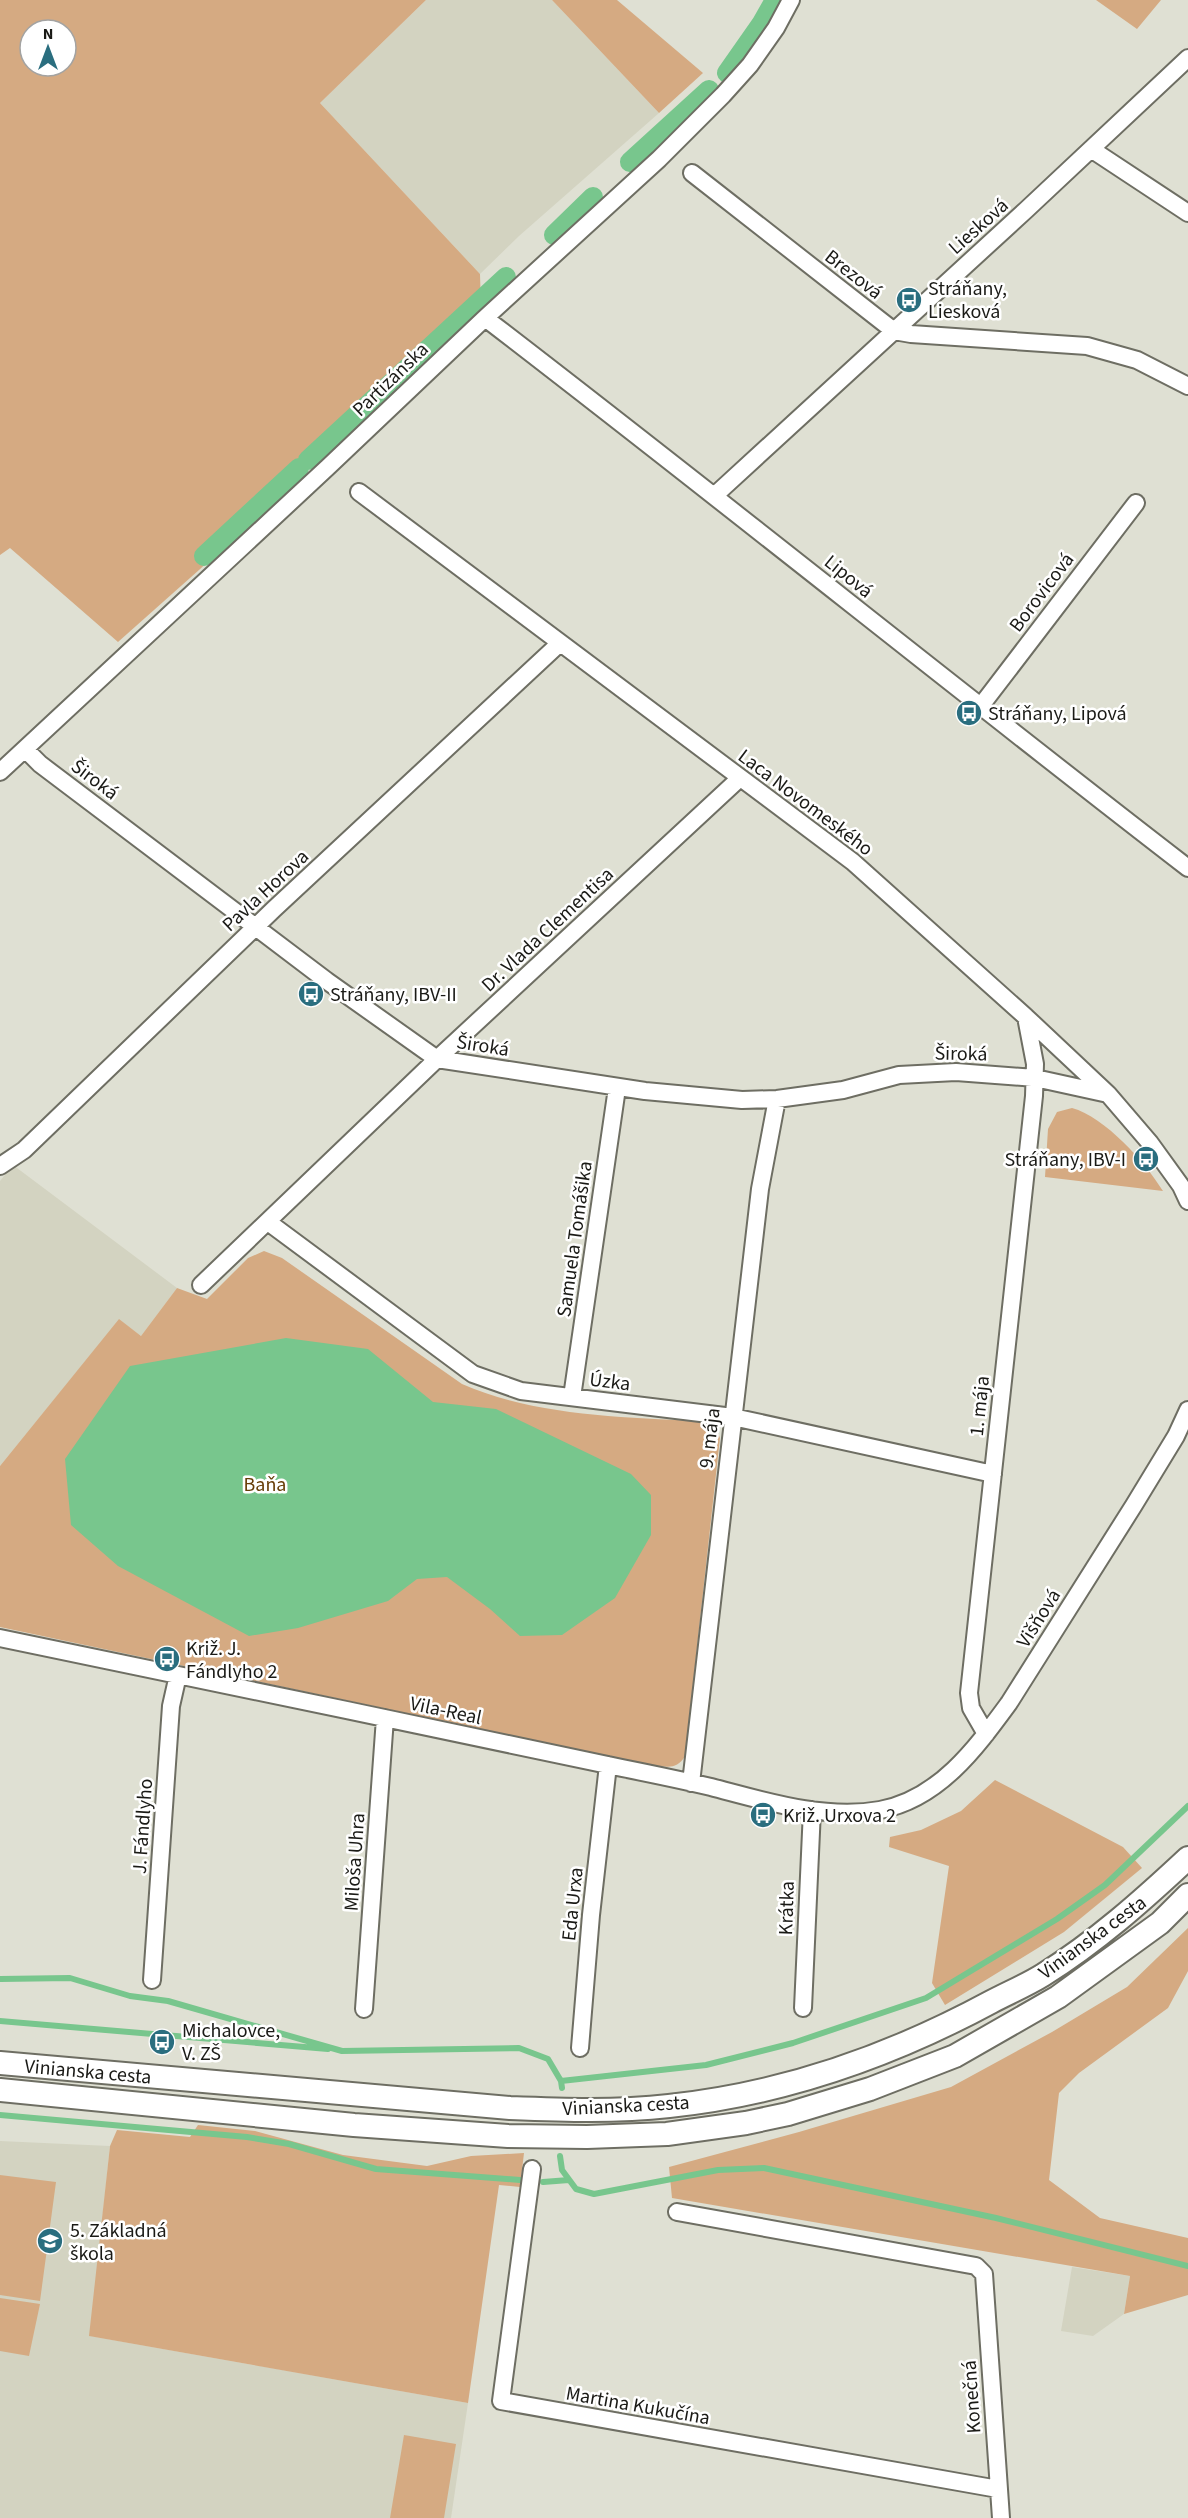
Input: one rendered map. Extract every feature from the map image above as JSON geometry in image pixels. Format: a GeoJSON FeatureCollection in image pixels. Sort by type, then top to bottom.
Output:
{"type":"FeatureCollection","features":[{"type":"Feature","properties":{"kind":"main road","name":"Vinianska cesta"},"geometry":{"type":"LineString","coordinates":[[0,2063],[510,2108],[591,2111],[670,2106],[744,2094],[814,2077],[877,2056],[940,2030],[1043,1975],[1145,1898],[1188,1858]]}},
{"type":"Feature","properties":{"kind":"main road","name":"Vinianska cesta"},"geometry":{"type":"LineString","coordinates":[[0,2090],[354,2125],[508,2136],[587,2137],[667,2134],[746,2123],[861,2092],[955,2056],[1058,1997],[1160,1923],[1188,1895]]}},
{"type":"Feature","properties":{"kind":"street","name":"Partizánska"},"geometry":{"type":"LineString","coordinates":[[0,772],[485,318],[659,159],[750,65],[791,0]]}},
{"type":"Feature","properties":{"kind":"street","name":"Liesková"},"geometry":{"type":"LineString","coordinates":[[714,495],[1188,58]]}},
{"type":"Feature","properties":{"kind":"street"},"geometry":{"type":"LineString","coordinates":[[1091,149],[1188,213]]}},
{"type":"Feature","properties":{"kind":"street","name":"Brezová"},"geometry":{"type":"LineString","coordinates":[[692,173],[894,331]]}},
{"type":"Feature","properties":{"kind":"street","name":"Lipová"},"geometry":{"type":"LineString","coordinates":[[485,318],[1188,868]]}},
{"type":"Feature","properties":{"kind":"street"},"geometry":{"type":"LineString","coordinates":[[894,331],[1088,346],[1137,360],[1188,386]]}},
{"type":"Feature","properties":{"kind":"street","name":"Laca Novomeského"},"geometry":{"type":"LineString","coordinates":[[359,492],[853,862],[1026,1017],[1107,1094],[1150,1143],[1186,1191]]}},
{"type":"Feature","properties":{"kind":"street","name":"Borovicová"},"geometry":{"type":"LineString","coordinates":[[980,707],[1136,503]]}},
{"type":"Feature","properties":{"kind":"street","name":"Pavla Horova"},"geometry":{"type":"LineString","coordinates":[[0,1166],[24,1150],[256,927],[560,643]]}},
{"type":"Feature","properties":{"kind":"street","name":"Široká"},"geometry":{"type":"LineString","coordinates":[[25,748],[40,764],[372,1014],[437,1059],[617,1088],[700,1098],[777,1099],[843,1090],[899,1075],[956,1072],[1035,1078],[1107,1094]]}},
{"type":"Feature","properties":{"kind":"street","name":"Dr. Vlada Clementisa"},"geometry":{"type":"LineString","coordinates":[[201,1285],[437,1059],[740,778]]}},
{"type":"Feature","properties":{"kind":"street","name":"1. mája"},"geometry":{"type":"LineString","coordinates":[[986,1734],[970,1708],[969,1693],[1035,1078],[1035,1064],[1026,1017]]}},
{"type":"Feature","properties":{"kind":"street","name":"Samuela Tomášika"},"geometry":{"type":"LineString","coordinates":[[572,1397],[617,1088]]}},
{"type":"Feature","properties":{"kind":"street","name":"9. mája"},"geometry":{"type":"LineString","coordinates":[[691,1783],[760,1189],[777,1099]]}},
{"type":"Feature","properties":{"kind":"street","name":"Úzka"},"geometry":{"type":"LineString","coordinates":[[268,1222],[473,1374],[520,1391],[733,1417],[993,1474]]}},
{"type":"Feature","properties":{"kind":"street","name":"Višňová"},"geometry":{"type":"LineString","coordinates":[[884,1809],[918,1797],[937,1786],[986,1734],[1009,1703],[1128,1515],[1176,1437],[1188,1410]]}},
{"type":"Feature","properties":{"kind":"street","name":"Vila-Real"},"geometry":{"type":"LineString","coordinates":[[0,1638],[812,1810],[843,1813],[884,1809]]}},
{"type":"Feature","properties":{"kind":"street","name":"J. Fándlyho"},"geometry":{"type":"LineString","coordinates":[[152,1980],[171,1706],[178,1675]]}},
{"type":"Feature","properties":{"kind":"street","name":"Miloša Uhra"},"geometry":{"type":"LineString","coordinates":[[364,2009],[386,1718]]}},
{"type":"Feature","properties":{"kind":"street","name":"Eda Urxa"},"geometry":{"type":"LineString","coordinates":[[580,2048],[591,1915],[608,1765]]}},
{"type":"Feature","properties":{"kind":"street","name":"Krátka"},"geometry":{"type":"LineString","coordinates":[[803,2008],[812,1810]]}},
{"type":"Feature","properties":{"kind":"street","name":"Martina Kukučína"},"geometry":{"type":"LineString","coordinates":[[532,2169],[501,2401],[998,2489]]}},
{"type":"Feature","properties":{"kind":"street","name":"Konečná"},"geometry":{"type":"LineString","coordinates":[[677,2212],[976,2266],[984,2274],[1001,2518]]}},
{"type":"Feature","properties":{"kind":"shaded area"},"geometry":{"type":"Polygon","coordinates":[[[426,0],[552,0],[659,113],[519,236],[480,274],[320,103],[426,0]]]}},
{"type":"Feature","properties":{"kind":"shaded area"},"geometry":{"type":"Polygon","coordinates":[[[13,1165],[177,1288],[141,1336],[119,1320],[0,1466],[0,1181],[13,1165]]]}},
{"type":"Feature","properties":{"kind":"shaded area","name":"Baňa"},"geometry":{"type":"Polygon","coordinates":[[[286,1338],[368,1349],[433,1402],[496,1409],[631,1474],[651,1495],[651,1535],[615,1598],[562,1635],[520,1636],[490,1609],[447,1577],[417,1579],[388,1601],[298,1628],[249,1636],[118,1566],[71,1525],[65,1459],[130,1366],[286,1338]]]}},
{"type":"Feature","properties":{"kind":"shaded area"},"geometry":{"type":"Polygon","coordinates":[[[0,2141],[110,2146],[90,2336],[468,2403],[451,2518],[0,2518],[0,2141]]]}},
{"type":"Feature","properties":{"kind":"shaded area"},"geometry":{"type":"Polygon","coordinates":[[[1072,2267],[1130,2276],[1124,2314],[1093,2336],[1061,2331],[1072,2267]]]}},
{"type":"Feature","properties":{"kind":"green space"},"geometry":{"type":"Polygon","coordinates":[[[0,0],[426,0],[320,103],[480,274],[481,307],[199,570],[118,642],[10,548],[0,555],[0,0]]]}},
{"type":"Feature","properties":{"kind":"green space"},"geometry":{"type":"Polygon","coordinates":[[[552,0],[617,0],[703,73],[659,113],[552,0]]]}},
{"type":"Feature","properties":{"kind":"green space"},"geometry":{"type":"Polygon","coordinates":[[[1096,0],[1161,0],[1137,29],[1096,0]]]}},
{"type":"Feature","properties":{"kind":"green space"},"geometry":{"type":"Polygon","coordinates":[[[1072,1108],[1085,1113],[1111,1131],[1135,1154],[1163,1191],[1045,1177],[1048,1129],[1057,1112],[1072,1108]]]}},
{"type":"Feature","properties":{"kind":"green space","name":"Baňa"},"geometry":{"type":"Polygon","coordinates":[[[264,1251],[282,1258],[462,1384],[490,1395],[551,1409],[614,1416],[707,1421],[715,1426],[720,1438],[685,1756],[679,1764],[667,1767],[652,1765],[0,1627],[0,1466],[119,1319],[141,1336],[177,1288],[207,1299],[248,1258],[264,1251]]]}},
{"type":"Feature","properties":{"kind":"green space"},"geometry":{"type":"Polygon","coordinates":[[[995,1780],[1123,1847],[1142,1868],[1064,1932],[945,2005],[932,1983],[949,1866],[889,1847],[890,1837],[921,1830],[961,1811],[995,1780]]]}},
{"type":"Feature","properties":{"kind":"green space"},"geometry":{"type":"Polygon","coordinates":[[[1188,1928],[1188,1971],[1168,2008],[1079,2073],[1059,2093],[1049,2180],[1100,2218],[1188,2238],[1188,2295],[1124,2314],[1130,2276],[672,2198],[669,2167],[799,2132],[951,2087],[1052,2032],[1127,1987],[1188,1928]]]}},
{"type":"Feature","properties":{"kind":"green space"},"geometry":{"type":"Polygon","coordinates":[[[198,2125],[255,2131],[343,2155],[427,2166],[471,2156],[524,2153],[520,2187],[499,2185],[468,2403],[89,2336],[110,2146],[117,2130],[190,2137],[198,2125]]]}},
{"type":"Feature","properties":{"kind":"green space"},"geometry":{"type":"Polygon","coordinates":[[[0,2175],[56,2182],[40,2301],[0,2295],[0,2175]]]}},
{"type":"Feature","properties":{"kind":"green space"},"geometry":{"type":"Polygon","coordinates":[[[0,2298],[40,2304],[29,2356],[0,2351],[0,2298]]]}},
{"type":"Feature","properties":{"kind":"green space"},"geometry":{"type":"Polygon","coordinates":[[[404,2435],[456,2444],[444,2518],[390,2518],[404,2435]]]}},
{"type":"Feature","properties":{"kind":"waterway"},"geometry":{"type":"LineString","coordinates":[[727,73],[775,0]]}},
{"type":"Feature","properties":{"kind":"waterway"},"geometry":{"type":"LineString","coordinates":[[630,162],[709,90]]}},
{"type":"Feature","properties":{"kind":"waterway"},"geometry":{"type":"LineString","coordinates":[[554,235],[593,197]]}},
{"type":"Feature","properties":{"kind":"waterway"},"geometry":{"type":"LineString","coordinates":[[308,460],[506,277]]}},
{"type":"Feature","properties":{"kind":"waterway"},"geometry":{"type":"LineString","coordinates":[[204,556],[299,468]]}},
{"type":"Feature","properties":{"kind":"waterway"},"geometry":{"type":"LineString","coordinates":[[561,2081],[706,2065],[793,2043],[926,1998],[1057,1919],[1105,1885],[1188,1806]]}},
{"type":"Feature","properties":{"kind":"waterway"},"geometry":{"type":"LineString","coordinates":[[0,1979],[70,1978],[130,1996],[168,2001],[342,2051],[519,2048],[548,2059],[561,2081],[562,2088]]}},
{"type":"Feature","properties":{"kind":"waterway"},"geometry":{"type":"LineString","coordinates":[[0,2021],[328,2049]]}},
{"type":"Feature","properties":{"kind":"waterway"},"geometry":{"type":"LineString","coordinates":[[0,2115],[247,2137],[289,2144],[376,2169],[520,2180]]}},
{"type":"Feature","properties":{"kind":"waterway"},"geometry":{"type":"LineString","coordinates":[[560,2156],[562,2170],[576,2189],[594,2194],[718,2170],[764,2168],[996,2218],[1188,2266]]}},
{"type":"Feature","properties":{"kind":"waterway"},"geometry":{"type":"LineString","coordinates":[[543,2182],[569,2180]]}},
{"type":"Feature","properties":{"kind":"place","name":"Stráňany, Liesková"},"geometry":{"type":"Point","coordinates":[909,300]}},
{"type":"Feature","properties":{"kind":"place","name":"Stráňany, Lipová"},"geometry":{"type":"Point","coordinates":[969,713]}},
{"type":"Feature","properties":{"kind":"place","name":"Stráňany, IBV-II"},"geometry":{"type":"Point","coordinates":[311,994]}},
{"type":"Feature","properties":{"kind":"place","name":"Stráňany, IBV-I"},"geometry":{"type":"Point","coordinates":[1146,1159]}},
{"type":"Feature","properties":{"kind":"place","name":"Križ. J. Fándlyho 2"},"geometry":{"type":"Point","coordinates":[167,1659]}},
{"type":"Feature","properties":{"kind":"place","name":"Križ. Urxova 2"},"geometry":{"type":"Point","coordinates":[763,1815]}},
{"type":"Feature","properties":{"kind":"place","name":"Michalovce, V. ZŠ"},"geometry":{"type":"Point","coordinates":[162,2042]}},
{"type":"Feature","properties":{"kind":"place","name":"5. Základná škola"},"geometry":{"type":"Point","coordinates":[50,2241]}}]}
